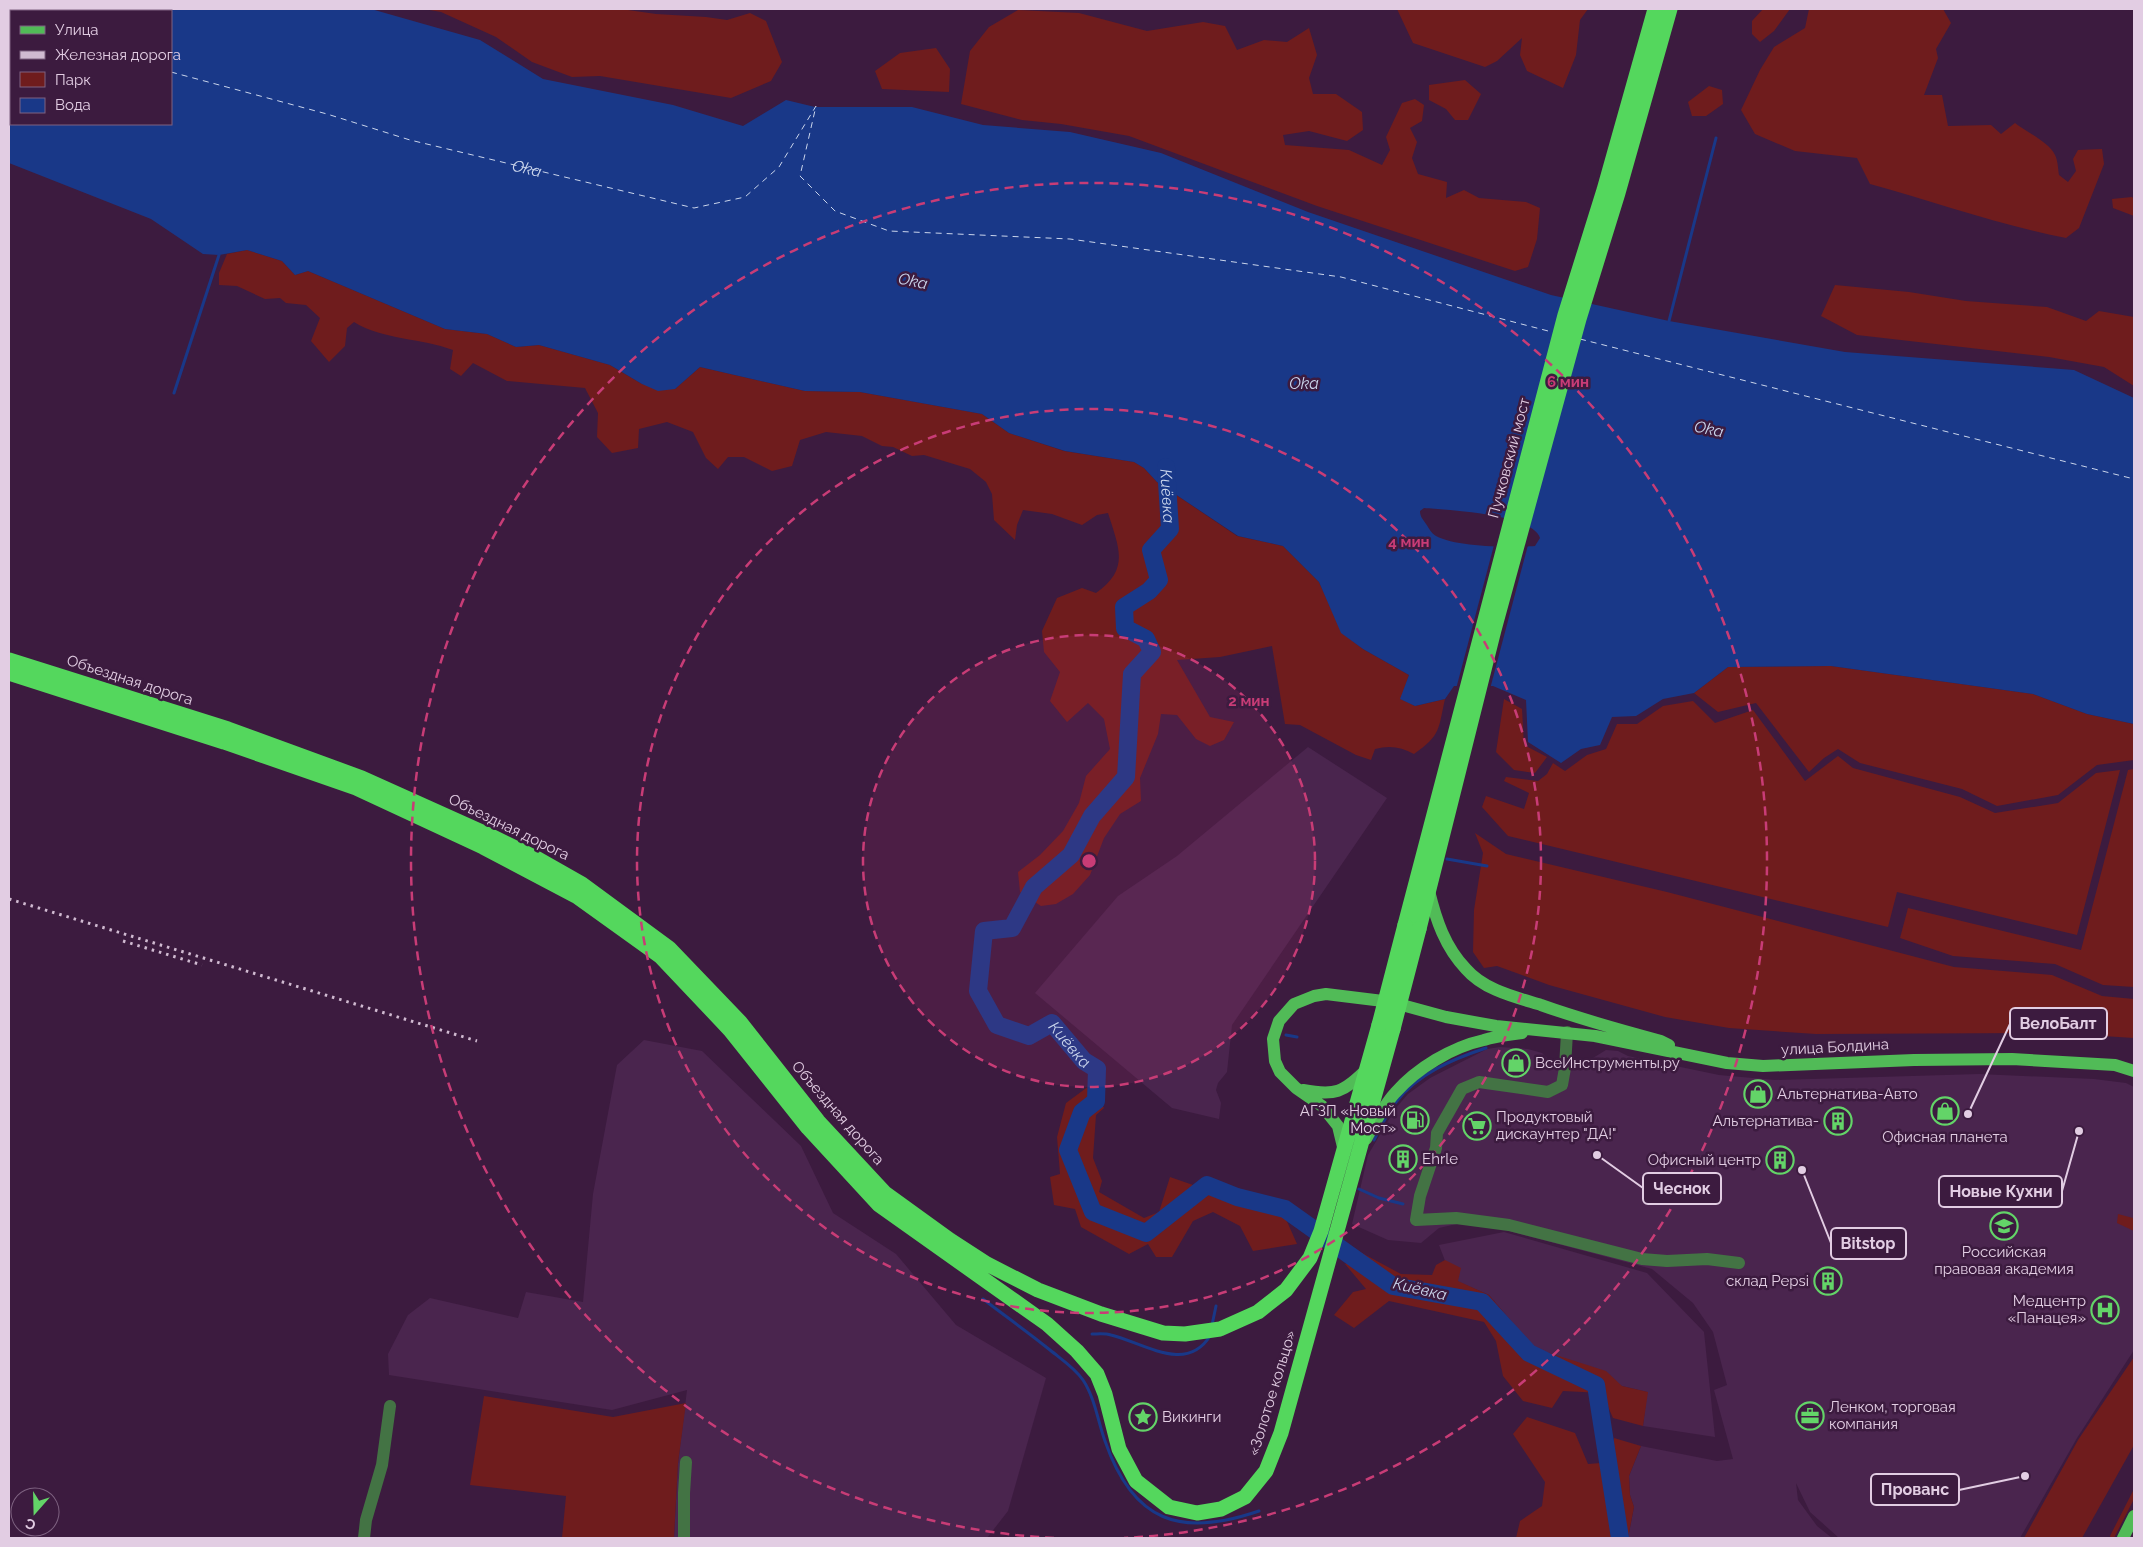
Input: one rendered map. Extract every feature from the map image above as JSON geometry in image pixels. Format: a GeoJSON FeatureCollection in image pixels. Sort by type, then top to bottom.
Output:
{"type":"FeatureCollection","features":[{"type":"Feature","properties":{"kind":"highway"},"geometry":{"type":"LineString","coordinates":[[1647,67],[1655,9]]}},
{"type":"Feature","properties":{"kind":"highway"},"geometry":{"type":"LineString","coordinates":[[1647,67],[1670,9]]}},
{"type":"Feature","properties":{"kind":"highway","name":"Пучковский мост"},"geometry":{"type":"LineString","coordinates":[[1435,836],[1494,630],[1647,67]]}},
{"type":"Feature","properties":{"kind":"highway","name":"Объездная дорога"},"geometry":{"type":"LineString","coordinates":[[9,660],[228,730],[362,778],[491,836],[538,859],[582,884],[669,948],[740,1022],[882,1199]]}},
{"type":"Feature","properties":{"kind":"highway","name":"Объездная дорога"},"geometry":{"type":"LineString","coordinates":[[9,673],[224,742],[356,788],[483,847],[576,896],[661,957],[730,1030],[808,1128],[882,1199]]}},
{"type":"Feature","properties":{"kind":"highway"},"geometry":{"type":"LineString","coordinates":[[1412,927],[1429,891],[1435,836]]}},
{"type":"Feature","properties":{"kind":"highway"},"geometry":{"type":"LineString","coordinates":[[1351,1152],[1367,1070],[1386,1027],[1435,836]]}},
{"type":"Feature","properties":{"kind":"highway","name":"«Золотое кольцо»"},"geometry":{"type":"LineString","coordinates":[[882,1199],[1048,1324],[1077,1351],[1097,1374],[1105,1394],[1119,1449],[1136,1481],[1169,1506],[1197,1513],[1221,1509],[1245,1497],[1266,1471],[1281,1433],[1351,1152],[1386,1027]]}},
{"type":"Feature","properties":{"kind":"highway","name":"«Золотое кольцо»"},"geometry":{"type":"LineString","coordinates":[[882,1199],[1014,1278],[1038,1290],[1102,1314],[1163,1333],[1185,1334],[1220,1329],[1258,1312],[1286,1290],[1310,1258],[1351,1152]]}},
{"type":"Feature","properties":{"kind":"main road"},"geometry":{"type":"LineString","coordinates":[[1429,891],[1436,917],[1446,941],[1466,970],[1478,980],[1500,992],[1592,1022],[1661,1041],[1689,1055]]}},
{"type":"Feature","properties":{"kind":"main road"},"geometry":{"type":"LineString","coordinates":[[1326,994],[1391,1002],[1446,1017],[1496,1026],[1539,1030],[1484,1040],[1460,1048],[1433,1062],[1395,1092],[1351,1152],[1338,1126],[1322,1106],[1296,1088],[1280,1072],[1274,1061],[1273,1039],[1279,1021],[1285,1011],[1294,1004],[1314,996],[1326,994]]}},
{"type":"Feature","properties":{"kind":"main road","name":"улица Болдина"},"geometry":{"type":"LineString","coordinates":[[1539,1030],[1567,1032],[1727,1063],[1762,1066],[2012,1058],[2115,1065],[2134,1071]]}},
{"type":"Feature","properties":{"kind":"main road"},"geometry":{"type":"LineString","coordinates":[[1296,1088],[1321,1093],[1335,1092],[1352,1083],[1367,1070]]}},
{"type":"Feature","properties":{"kind":"main road"},"geometry":{"type":"LineString","coordinates":[[2123,1538],[2134,1516]]}},
{"type":"Feature","properties":{"kind":"street"},"geometry":{"type":"LineString","coordinates":[[1567,1032],[1562,1084],[1548,1092],[1479,1082],[1462,1089],[1438,1133],[1436,1148],[1420,1196],[1416,1220],[1456,1218],[1509,1225],[1642,1259],[1667,1261],[1707,1259],[1739,1263]]}},
{"type":"Feature","properties":{"kind":"street"},"geometry":{"type":"LineString","coordinates":[[364,1538],[366,1520],[382,1465],[390,1406]]}},
{"type":"Feature","properties":{"kind":"street"},"geometry":{"type":"LineString","coordinates":[[684,1538],[686,1462]]}},
{"type":"Feature","properties":{"kind":"shaded area"},"geometry":{"type":"Polygon","coordinates":[[[1308,747],[1387,798],[1232,1025],[1227,1072],[1218,1083],[1216,1090],[1221,1103],[1219,1119],[1172,1108],[1035,993],[1118,896],[1177,856],[1308,747]]]}},
{"type":"Feature","properties":{"kind":"shaded area"},"geometry":{"type":"Polygon","coordinates":[[[644,1040],[702,1051],[801,1146],[833,1213],[896,1254],[956,1325],[1046,1378],[1008,1511],[987,1538],[674,1537],[678,1463],[687,1390],[612,1410],[389,1375],[388,1354],[408,1315],[430,1298],[518,1318],[526,1292],[583,1302],[593,1194],[617,1065],[644,1040]]]}},
{"type":"Feature","properties":{"kind":"shaded area"},"geometry":{"type":"Polygon","coordinates":[[[1500,1047],[1528,1049],[1542,1053],[1552,1063],[1588,1061],[1606,1050],[1618,1051],[1628,1056],[1719,1075],[1775,1080],[1979,1074],[2094,1079],[2126,1083],[2134,1087],[2134,1350],[2077,1438],[2020,1538],[1839,1538],[1810,1512],[1796,1483],[1798,1500],[1817,1526],[1832,1538],[1628,1538],[1634,1507],[1630,1495],[1629,1476],[1641,1446],[1717,1461],[1733,1459],[1714,1390],[1727,1385],[1713,1332],[1693,1303],[1652,1269],[1490,1226],[1461,1223],[1439,1228],[1421,1243],[1388,1240],[1352,1224],[1368,1155],[1395,1109],[1408,1094],[1430,1078],[1487,1049],[1500,1047]]]}},
{"type":"Feature","properties":{"kind":"shaded area"},"geometry":{"type":"Polygon","coordinates":[[[1504,1232],[1647,1273],[1704,1332],[1715,1437],[1643,1426],[1647,1392],[1622,1386],[1534,1348],[1489,1295],[1452,1279],[1439,1245],[1504,1232]]]}},
{"type":"Feature","properties":{"kind":"green space"},"geometry":{"type":"Polygon","coordinates":[[[424,9],[621,9],[727,20],[750,13],[766,21],[782,62],[771,81],[731,98],[600,76],[572,77],[532,62],[496,37],[441,12],[424,9]]]}},
{"type":"Feature","properties":{"kind":"green space"},"geometry":{"type":"Polygon","coordinates":[[[1397,9],[1588,9],[1580,20],[1576,55],[1563,88],[1527,71],[1520,55],[1522,38],[1497,61],[1485,67],[1413,43],[1397,9]]]}},
{"type":"Feature","properties":{"kind":"green space"},"geometry":{"type":"Polygon","coordinates":[[[1763,9],[1790,9],[1774,31],[1760,42],[1752,34],[1752,21],[1763,9]]]}},
{"type":"Feature","properties":{"kind":"green space"},"geometry":{"type":"Polygon","coordinates":[[[1809,9],[1943,9],[1951,23],[1936,49],[1938,58],[1924,95],[1942,95],[1948,126],[1991,125],[2001,134],[2015,123],[2052,150],[2057,160],[2059,175],[2068,182],[2076,171],[2073,159],[2078,150],[2102,149],[2104,164],[2079,228],[2066,238],[1968,213],[1870,184],[1857,158],[1795,151],[1755,134],[1741,110],[1760,70],[1774,47],[1805,28],[1809,9]]]}},
{"type":"Feature","properties":{"kind":"green space"},"geometry":{"type":"Polygon","coordinates":[[[1018,10],[1079,13],[1147,31],[1203,22],[1225,26],[1237,50],[1264,40],[1287,42],[1309,28],[1317,55],[1309,78],[1313,94],[1336,94],[1362,112],[1363,130],[1347,141],[1309,131],[1283,135],[1285,145],[1349,150],[1382,165],[1390,150],[1386,137],[1402,103],[1415,99],[1424,105],[1422,121],[1410,128],[1417,142],[1412,158],[1418,174],[1447,182],[1446,198],[1464,190],[1479,198],[1526,202],[1540,208],[1537,239],[1528,267],[1515,271],[1317,206],[1129,136],[1061,124],[1022,120],[961,104],[970,51],[989,27],[1018,10]]]}},
{"type":"Feature","properties":{"kind":"green space"},"geometry":{"type":"Polygon","coordinates":[[[936,48],[950,69],[949,92],[882,89],[875,71],[900,53],[936,48]]]}},
{"type":"Feature","properties":{"kind":"green space"},"geometry":{"type":"Polygon","coordinates":[[[1465,80],[1481,94],[1468,120],[1455,120],[1446,109],[1429,100],[1429,85],[1465,80]]]}},
{"type":"Feature","properties":{"kind":"green space"},"geometry":{"type":"Polygon","coordinates":[[[1709,86],[1722,90],[1723,104],[1706,116],[1692,116],[1688,102],[1709,86]]]}},
{"type":"Feature","properties":{"kind":"green space"},"geometry":{"type":"Polygon","coordinates":[[[2132,197],[2134,199],[2134,216],[2113,208],[2112,199],[2132,197]]]}},
{"type":"Feature","properties":{"kind":"green space"},"geometry":{"type":"Polygon","coordinates":[[[247,250],[282,261],[295,275],[308,271],[445,329],[487,334],[516,347],[539,345],[610,365],[642,384],[675,389],[700,367],[805,391],[860,392],[982,414],[1009,433],[1064,451],[1134,462],[1144,468],[1157,482],[1237,536],[1283,546],[1319,582],[1342,633],[1363,649],[1409,675],[1401,699],[1415,706],[1445,699],[1437,731],[1429,742],[1414,754],[1395,747],[1386,747],[1375,749],[1371,760],[1356,755],[1300,725],[1285,724],[1272,646],[1220,657],[1177,660],[1210,717],[1234,722],[1224,740],[1210,746],[1196,739],[1177,715],[1161,714],[1158,734],[1140,778],[1141,801],[1120,814],[1104,838],[1090,875],[1073,894],[1056,904],[1041,906],[1020,892],[1018,872],[1040,855],[1063,831],[1079,803],[1086,776],[1110,749],[1104,719],[1088,703],[1067,722],[1050,701],[1060,672],[1044,652],[1042,631],[1057,598],[1082,588],[1096,593],[1114,575],[1119,557],[1116,537],[1108,513],[1097,515],[1082,525],[1052,514],[1023,510],[1017,525],[1015,540],[994,520],[992,494],[986,482],[970,469],[924,455],[912,456],[893,447],[882,446],[862,436],[826,432],[800,440],[792,466],[772,471],[744,457],[728,457],[718,469],[706,458],[693,432],[667,422],[639,429],[638,448],[612,453],[597,437],[598,413],[585,388],[507,381],[473,363],[461,376],[450,369],[453,350],[390,336],[365,328],[354,322],[347,328],[345,346],[329,362],[311,341],[320,318],[306,305],[286,303],[280,298],[265,299],[237,286],[219,285],[219,273],[227,254],[247,250]]]}},
{"type":"Feature","properties":{"kind":"green space"},"geometry":{"type":"Polygon","coordinates":[[[1835,285],[1909,292],[1966,301],[2047,307],[2086,321],[2099,311],[2134,317],[2134,386],[2104,367],[2049,357],[1857,335],[1821,316],[1835,285]]]}},
{"type":"Feature","properties":{"kind":"green space"},"geometry":{"type":"Polygon","coordinates":[[[1831,666],[2033,694],[2087,714],[2134,724],[2134,760],[2097,765],[2058,795],[1997,806],[1962,789],[1860,763],[1838,749],[1824,758],[1809,772],[1756,703],[1718,712],[1694,693],[1728,667],[1831,666]]]}},
{"type":"Feature","properties":{"kind":"green space"},"geometry":{"type":"Polygon","coordinates":[[[1504,699],[1522,709],[1524,745],[1547,757],[1535,773],[1514,770],[1496,752],[1504,699]]]}},
{"type":"Feature","properties":{"kind":"green space"},"geometry":{"type":"Polygon","coordinates":[[[1693,701],[1715,723],[1753,710],[1805,781],[1838,756],[1853,768],[1960,797],[1995,813],[2058,803],[2096,773],[2120,770],[2077,935],[1897,892],[1888,927],[1508,836],[1482,807],[1486,796],[1524,809],[1529,793],[1504,781],[1506,777],[1538,781],[1547,774],[1553,763],[1565,771],[1587,755],[1606,749],[1617,724],[1637,724],[1663,706],[1693,701]]]}},
{"type":"Feature","properties":{"kind":"green space"},"geometry":{"type":"Polygon","coordinates":[[[2134,769],[2134,987],[2103,985],[2055,964],[1953,956],[1900,938],[1908,908],[2081,950],[2128,770],[2134,769]]]}},
{"type":"Feature","properties":{"kind":"green space"},"geometry":{"type":"Polygon","coordinates":[[[1475,833],[1506,854],[1667,892],[1954,967],[2052,975],[2102,996],[2134,999],[2134,1038],[2056,1033],[1816,1034],[1729,1028],[1665,1017],[1549,985],[1497,966],[1484,968],[1473,952],[1474,910],[1483,853],[1475,833]]]}},
{"type":"Feature","properties":{"kind":"green space"},"geometry":{"type":"Polygon","coordinates":[[[1089,1086],[1104,1108],[1096,1115],[1093,1158],[1102,1181],[1099,1192],[1144,1218],[1159,1212],[1170,1177],[1285,1217],[1297,1244],[1253,1251],[1240,1226],[1213,1212],[1193,1221],[1172,1257],[1156,1257],[1148,1244],[1129,1254],[1081,1227],[1075,1209],[1054,1205],[1050,1177],[1060,1174],[1057,1137],[1066,1103],[1089,1086]]]}},
{"type":"Feature","properties":{"kind":"green space"},"geometry":{"type":"Polygon","coordinates":[[[2118,1214],[2134,1217],[2134,1231],[2117,1223],[2118,1214]]]}},
{"type":"Feature","properties":{"kind":"green space"},"geometry":{"type":"Polygon","coordinates":[[[1360,1252],[1401,1274],[1432,1275],[1436,1265],[1445,1260],[1461,1268],[1458,1281],[1489,1295],[1534,1348],[1606,1371],[1622,1386],[1648,1392],[1643,1426],[1613,1418],[1602,1393],[1563,1391],[1552,1408],[1523,1401],[1503,1376],[1496,1341],[1484,1322],[1389,1301],[1354,1328],[1334,1315],[1353,1292],[1366,1289],[1345,1264],[1360,1252]]]}},
{"type":"Feature","properties":{"kind":"green space"},"geometry":{"type":"Polygon","coordinates":[[[2134,1357],[2134,1445],[2082,1538],[2024,1538],[2078,1440],[2134,1357]]]}},
{"type":"Feature","properties":{"kind":"green space"},"geometry":{"type":"Polygon","coordinates":[[[484,1396],[613,1417],[686,1403],[678,1463],[674,1538],[562,1538],[566,1496],[470,1485],[484,1396]]]}},
{"type":"Feature","properties":{"kind":"green space"},"geometry":{"type":"Polygon","coordinates":[[[1527,1417],[1575,1433],[1588,1464],[1614,1462],[1614,1438],[1641,1446],[1629,1476],[1630,1495],[1634,1507],[1628,1538],[1516,1538],[1520,1521],[1542,1506],[1545,1482],[1513,1434],[1527,1417]]]}},
{"type":"Feature","properties":{"kind":"green space"},"geometry":{"type":"Polygon","coordinates":[[[2134,1489],[2134,1499],[2114,1538],[2111,1538],[2110,1536],[2134,1489]]]}},
{"type":"Feature","properties":{"kind":"water","name":"Oka"},"geometry":{"type":"Polygon","coordinates":[[[9,9],[371,9],[480,40],[543,79],[673,105],[743,126],[786,100],[815,107],[912,107],[983,125],[1070,132],[1161,153],[1308,212],[1551,295],[1669,321],[1845,352],[2074,370],[2134,398],[2134,724],[2087,714],[2033,694],[1831,666],[1728,667],[1694,693],[1663,699],[1636,716],[1612,717],[1600,745],[1581,749],[1561,763],[1528,742],[1526,700],[1493,686],[1454,686],[1445,699],[1415,706],[1400,699],[1409,675],[1363,649],[1341,633],[1319,582],[1283,546],[1238,536],[1157,482],[1144,468],[1134,462],[1065,451],[1009,433],[982,414],[860,392],[805,391],[700,367],[675,389],[658,391],[610,365],[539,345],[516,347],[487,334],[445,329],[308,271],[295,275],[282,261],[247,250],[219,255],[203,254],[151,219],[9,163],[9,9]],[[1424,508],[1420,511],[1433,533],[1445,540],[1470,545],[1513,547],[1535,546],[1540,538],[1534,530],[1522,523],[1506,518],[1424,508]]]}},
{"type":"Feature","properties":{"kind":"pier"},"geometry":{"type":"Polygon","coordinates":[[[1494,545],[1528,545],[1490,689],[1456,689],[1494,545]]]}},
{"type":"Feature","properties":{"kind":"waterway"},"geometry":{"type":"LineString","coordinates":[[1669,321],[1716,138]]}},
{"type":"Feature","properties":{"kind":"waterway"},"geometry":{"type":"LineString","coordinates":[[174,393],[219,255]]}},
{"type":"Feature","properties":{"kind":"waterway","name":"Киёвка"},"geometry":{"type":"LineString","coordinates":[[1166,467],[1170,529],[1151,550],[1159,580],[1149,591],[1124,607],[1125,628],[1146,639],[1152,652],[1132,674],[1126,777],[1092,816],[1071,855],[1034,887],[1012,928],[984,931],[978,991],[997,1025],[1029,1036],[1052,1023],[1084,1061],[1097,1069],[1096,1101],[1082,1112],[1068,1150],[1093,1212],[1146,1233],[1207,1185],[1237,1197],[1285,1209],[1393,1286],[1482,1302],[1529,1353],[1596,1385],[1620,1538]]}},
{"type":"Feature","properties":{"kind":"waterway"},"geometry":{"type":"LineString","coordinates":[[1447,859],[1487,866]]}},
{"type":"Feature","properties":{"kind":"waterway"},"geometry":{"type":"LineString","coordinates":[[1286,1035],[1297,1037]]}},
{"type":"Feature","properties":{"kind":"waterway"},"geometry":{"type":"LineString","coordinates":[[1374,1140],[1393,1106],[1414,1083],[1436,1069],[1486,1048]]}},
{"type":"Feature","properties":{"kind":"waterway"},"geometry":{"type":"LineString","coordinates":[[1359,1189],[1379,1198],[1403,1204]]}},
{"type":"Feature","properties":{"kind":"waterway"},"geometry":{"type":"LineString","coordinates":[[983,1299],[1063,1360],[1080,1376],[1091,1394],[1105,1441],[1116,1468],[1130,1490],[1145,1506],[1163,1516],[1183,1522],[1206,1523],[1231,1519],[1259,1511]]}},
{"type":"Feature","properties":{"kind":"waterway"},"geometry":{"type":"LineString","coordinates":[[1212,1325],[1216,1306]]}},
{"type":"Feature","properties":{"kind":"waterway"},"geometry":{"type":"LineString","coordinates":[[1092,1334],[1109,1334],[1150,1349],[1177,1354],[1189,1353],[1200,1347],[1210,1336]]}},
{"type":"Feature","properties":{"kind":"ferry route"},"geometry":{"type":"LineString","coordinates":[[172,72],[327,114],[410,140],[694,208],[745,197],[779,167],[816,106],[800,176],[835,211],[889,231],[1070,239],[1341,277],[1552,332]]}},
{"type":"Feature","properties":{"kind":"ferry route"},"geometry":{"type":"LineString","coordinates":[[1580,339],[2134,479]]}},
{"type":"Feature","properties":{"kind":"railway"},"geometry":{"type":"LineString","coordinates":[[9,899],[477,1041]]}},
{"type":"Feature","properties":{"kind":"railway"},"geometry":{"type":"LineString","coordinates":[[123,941],[202,965]]}},
{"type":"Feature","properties":{"kind":"place","name":"ВсеИнструменты.ру"},"geometry":{"type":"Point","coordinates":[1516,1063]}},
{"type":"Feature","properties":{"kind":"place","name":"Альтернатива-Авто"},"geometry":{"type":"Point","coordinates":[1758,1094]}},
{"type":"Feature","properties":{"kind":"place","name":"Офисная планета"},"geometry":{"type":"Point","coordinates":[1945,1111]}},
{"type":"Feature","properties":{"kind":"place","name":"ВелоБалт"},"geometry":{"type":"Point","coordinates":[1968,1114]}},
{"type":"Feature","properties":{"kind":"place","name":"АГЗП «Новый Мост»"},"geometry":{"type":"Point","coordinates":[1415,1120]}},
{"type":"Feature","properties":{"kind":"place","name":"Альтернатива-"},"geometry":{"type":"Point","coordinates":[1838,1121]}},
{"type":"Feature","properties":{"kind":"place","name":"Продуктовый дискаунтер \"ДА!\""},"geometry":{"type":"Point","coordinates":[1477,1126]}},
{"type":"Feature","properties":{"kind":"place","name":"Новые Кухни"},"geometry":{"type":"Point","coordinates":[2079,1131]}},
{"type":"Feature","properties":{"kind":"place","name":"Чеснок"},"geometry":{"type":"Point","coordinates":[1597,1155]}},
{"type":"Feature","properties":{"kind":"place","name":"Ehrle"},"geometry":{"type":"Point","coordinates":[1403,1159]}},
{"type":"Feature","properties":{"kind":"place","name":"Офисный центр"},"geometry":{"type":"Point","coordinates":[1780,1160]}},
{"type":"Feature","properties":{"kind":"place","name":"Bitstop"},"geometry":{"type":"Point","coordinates":[1802,1170]}},
{"type":"Feature","properties":{"kind":"place","name":"Российская правовая академия"},"geometry":{"type":"Point","coordinates":[2004,1226]}},
{"type":"Feature","properties":{"kind":"place","name":"склад Pepsi"},"geometry":{"type":"Point","coordinates":[1828,1281]}},
{"type":"Feature","properties":{"kind":"place","name":"Медцентр «Панацея»"},"geometry":{"type":"Point","coordinates":[2105,1310]}},
{"type":"Feature","properties":{"kind":"place","name":"Ленком, торговая компания"},"geometry":{"type":"Point","coordinates":[1810,1416]}},
{"type":"Feature","properties":{"kind":"place","name":"Викинги"},"geometry":{"type":"Point","coordinates":[1143,1417]}},
{"type":"Feature","properties":{"kind":"place","name":"Прованс"},"geometry":{"type":"Point","coordinates":[2025,1476]}}]}
